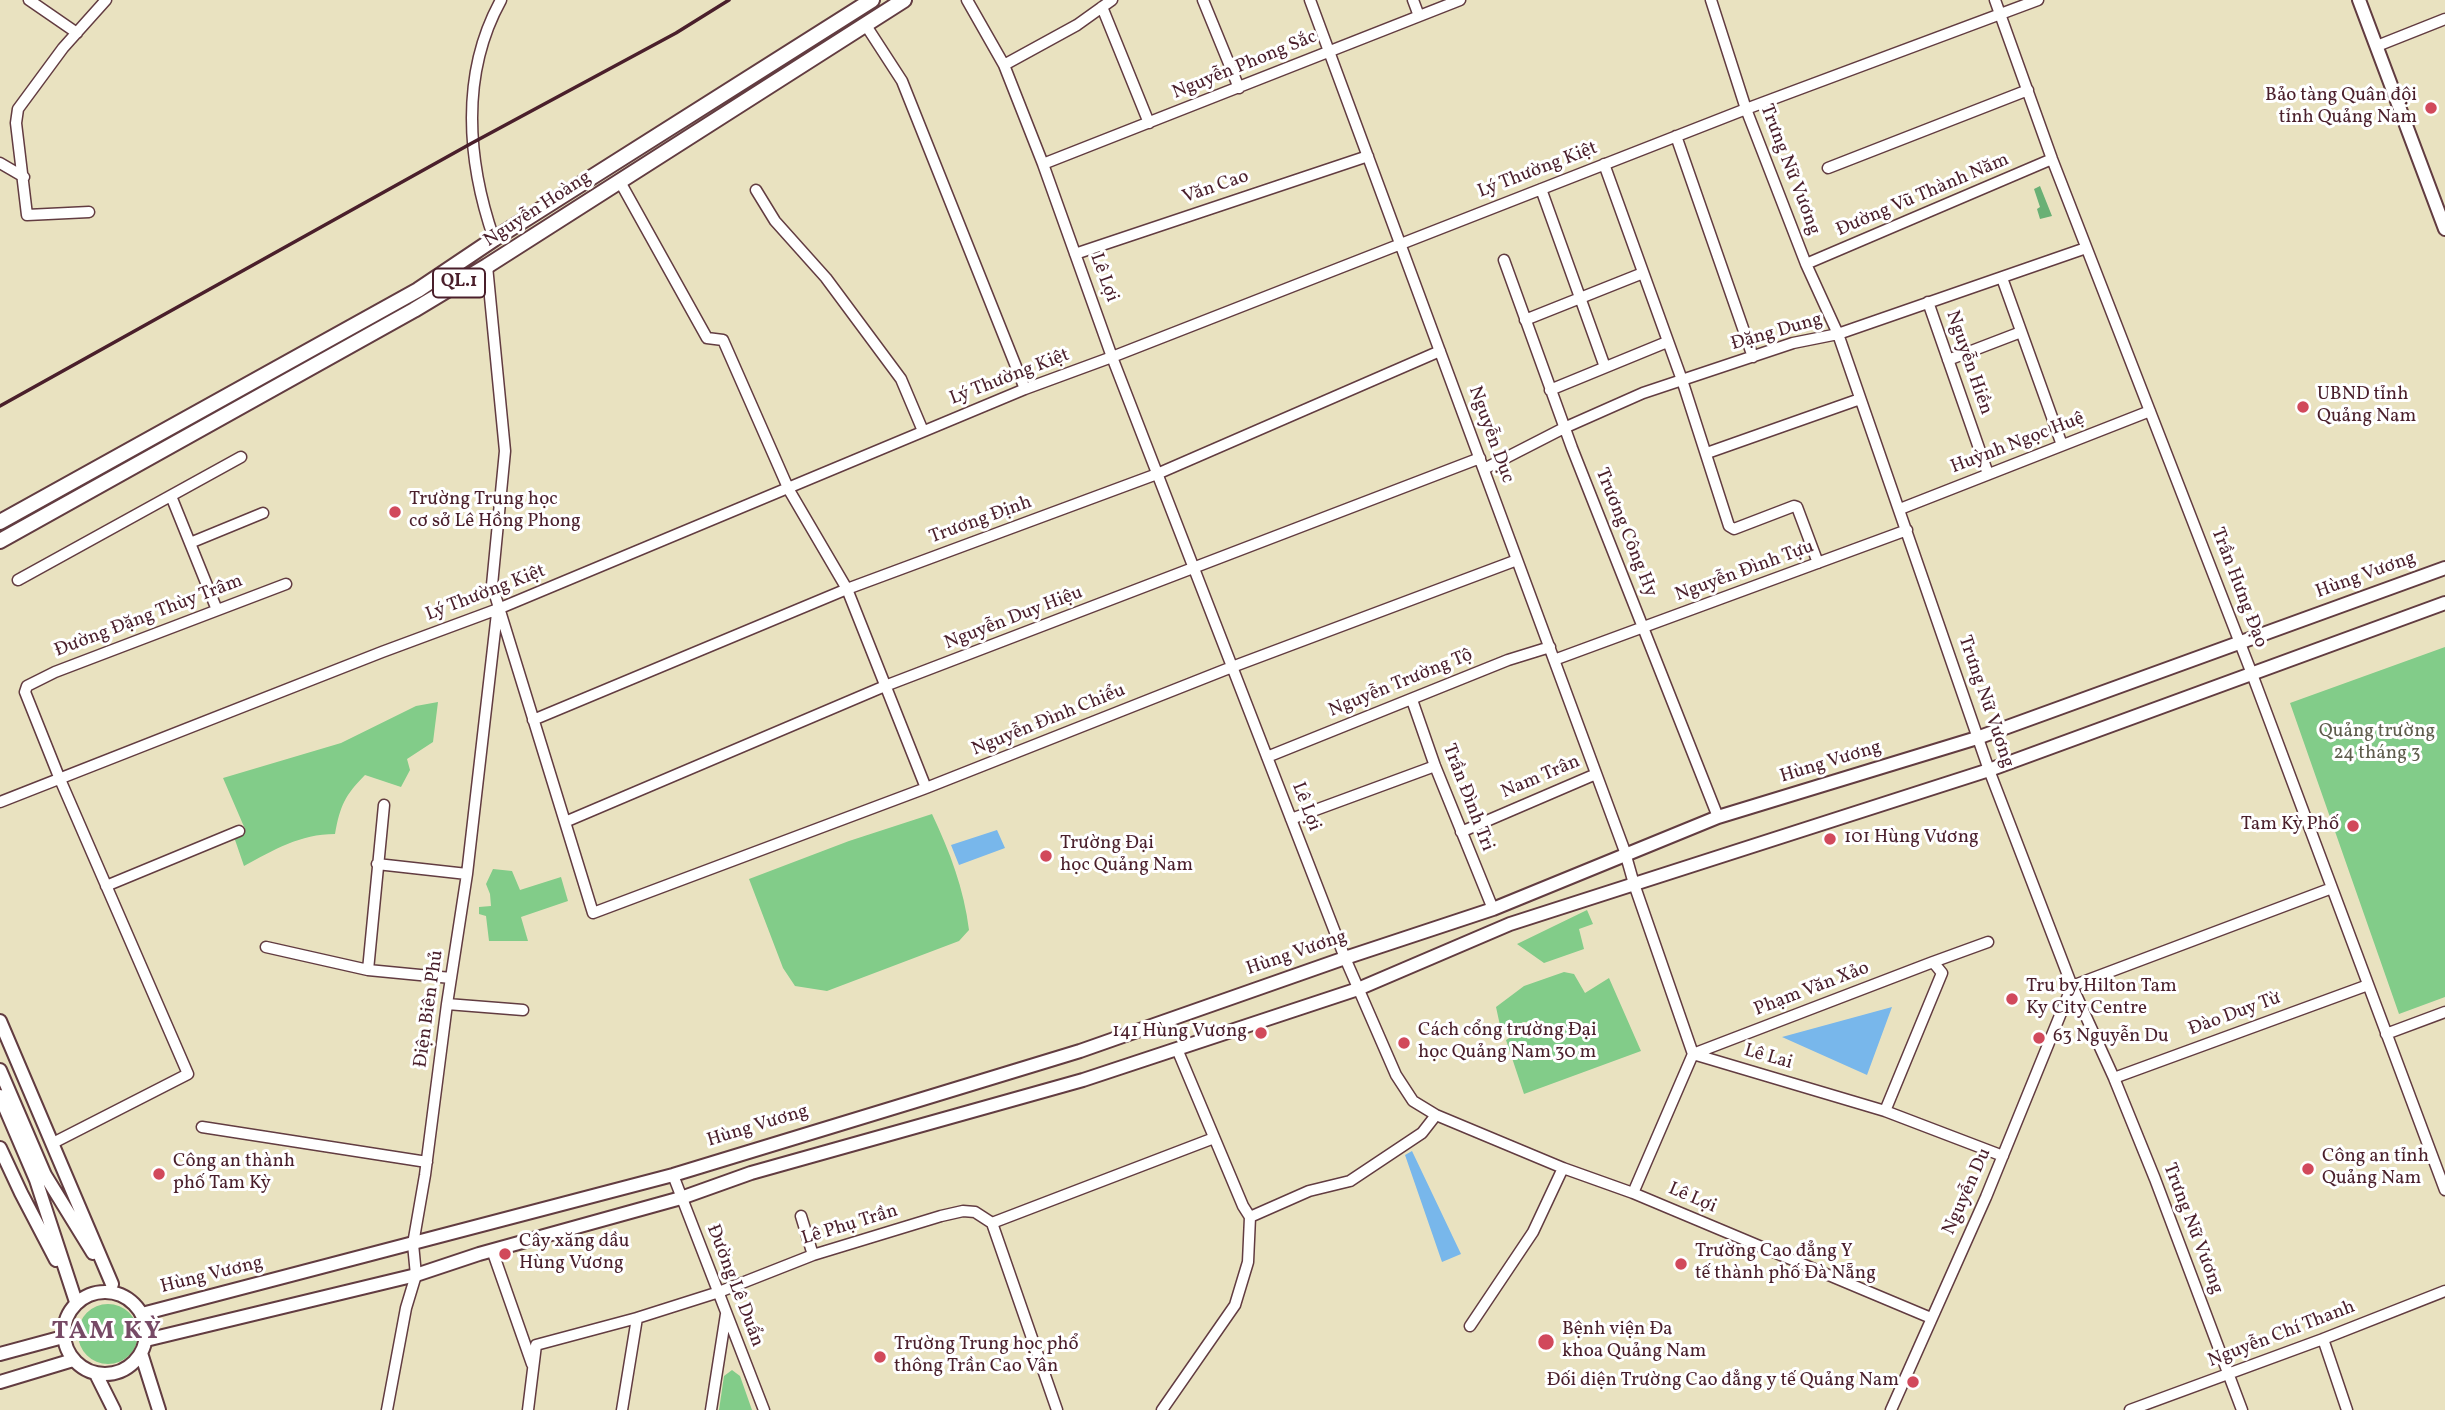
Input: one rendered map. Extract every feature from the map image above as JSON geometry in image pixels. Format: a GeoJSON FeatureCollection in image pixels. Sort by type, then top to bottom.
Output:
{"type":"FeatureCollection","features":[{"type":"Feature","properties":{"kind":"highway","name":"Nguyễn Hoàng"},"geometry":{"type":"LineString","coordinates":[[0,522],[418,290],[872,0]]}},
{"type":"Feature","properties":{"kind":"highway","name":"Nguyễn Hoàng"},"geometry":{"type":"LineString","coordinates":[[0,541],[414,310],[904,0]]}},
{"type":"Feature","properties":{"kind":"highway"},"geometry":{"type":"LineString","coordinates":[[708,105],[716,118]]}},
{"type":"Feature","properties":{"kind":"main road"},"geometry":{"type":"LineString","coordinates":[[2359,0],[2445,229]]}},
{"type":"Feature","properties":{"kind":"main road","name":"Hùng Vương"},"geometry":{"type":"LineString","coordinates":[[142,1314],[673,1175],[1080,1051],[1493,909],[1718,817],[1978,738],[2445,568]]}},
{"type":"Feature","properties":{"kind":"main road"},"geometry":{"type":"LineString","coordinates":[[159,1410],[144,1346],[146,1326],[142,1314],[134,1303],[123,1296],[111,1292],[87,1295],[68,1312],[63,1337],[66,1349],[83,1369],[96,1374],[122,1371],[133,1363],[144,1346],[416,1275],[492,1250],[681,1198],[751,1173],[1083,1080],[1177,1049],[1358,989],[1510,925],[1989,770],[2445,603]]}},
{"type":"Feature","properties":{"kind":"main road"},"geometry":{"type":"LineString","coordinates":[[0,1021],[112,1284]]}},
{"type":"Feature","properties":{"kind":"main road"},"geometry":{"type":"LineString","coordinates":[[0,1070],[41,1177],[76,1303]]}},
{"type":"Feature","properties":{"kind":"main road"},"geometry":{"type":"LineString","coordinates":[[0,1096],[41,1177],[112,1284],[123,1296]]}},
{"type":"Feature","properties":{"kind":"main road"},"geometry":{"type":"LineString","coordinates":[[0,1148],[72,1288]]}},
{"type":"Feature","properties":{"kind":"main road"},"geometry":{"type":"LineString","coordinates":[[0,1354],[63,1337]]}},
{"type":"Feature","properties":{"kind":"main road"},"geometry":{"type":"LineString","coordinates":[[0,1382],[73,1360]]}},
{"type":"Feature","properties":{"kind":"main road"},"geometry":{"type":"LineString","coordinates":[[96,1374],[114,1410]]}},
{"type":"Feature","properties":{"kind":"street"},"geometry":{"type":"LineString","coordinates":[[29,0],[76,33]]}},
{"type":"Feature","properties":{"kind":"street"},"geometry":{"type":"LineString","coordinates":[[89,212],[27,215],[16,123],[19,110],[36,84],[106,0]]}},
{"type":"Feature","properties":{"kind":"street"},"geometry":{"type":"LineString","coordinates":[[494,239],[478,186],[472,143],[471,96],[488,21],[500,0]]}},
{"type":"Feature","properties":{"kind":"street","name":"Lê Lợi"},"geometry":{"type":"LineString","coordinates":[[967,0],[1004,65],[1043,164],[1112,357],[1345,958],[1396,1075],[1413,1101],[1436,1115],[1633,1193],[1931,1318]]}},
{"type":"Feature","properties":{"kind":"street"},"geometry":{"type":"LineString","coordinates":[[1004,65],[1077,25],[1112,0]]}},
{"type":"Feature","properties":{"kind":"street"},"geometry":{"type":"LineString","coordinates":[[1203,0],[1239,88]]}},
{"type":"Feature","properties":{"kind":"street","name":"Nguyễn Dục"},"geometry":{"type":"LineString","coordinates":[[1310,0],[1597,774],[1634,884]]}},
{"type":"Feature","properties":{"kind":"street"},"geometry":{"type":"LineString","coordinates":[[1413,0],[1419,16]]}},
{"type":"Feature","properties":{"kind":"street","name":"Nguyễn Phong Sắc"},"geometry":{"type":"LineString","coordinates":[[1043,164],[1460,0]]}},
{"type":"Feature","properties":{"kind":"street","name":"Trưng Nữ Vương"},"geometry":{"type":"LineString","coordinates":[[1711,0],[1746,109],[1806,264],[1838,334],[1989,770],[2072,986],[2114,1078],[2155,1179],[2242,1410]]}},
{"type":"Feature","properties":{"kind":"street","name":"Trần Hưng Đạo"},"geometry":{"type":"LineString","coordinates":[[1996,0],[2052,159],[2240,642],[2445,1190]]}},
{"type":"Feature","properties":{"kind":"street","name":"Lý Thường Kiệt"},"geometry":{"type":"LineString","coordinates":[[0,802],[498,609],[789,490],[1025,389],[1746,109],[2038,0]]}},
{"type":"Feature","properties":{"kind":"street"},"geometry":{"type":"LineString","coordinates":[[1102,7],[1149,123]]}},
{"type":"Feature","properties":{"kind":"street"},"geometry":{"type":"LineString","coordinates":[[2376,46],[2445,19]]}},
{"type":"Feature","properties":{"kind":"street"},"geometry":{"type":"LineString","coordinates":[[865,24],[902,81],[1025,389]]}},
{"type":"Feature","properties":{"kind":"street"},"geometry":{"type":"LineString","coordinates":[[1828,168],[2028,90]]}},
{"type":"Feature","properties":{"kind":"street"},"geometry":{"type":"LineString","coordinates":[[1676,136],[1753,357]]}},
{"type":"Feature","properties":{"kind":"street","name":"Văn Cao"},"geometry":{"type":"LineString","coordinates":[[1075,254],[1368,156]]}},
{"type":"Feature","properties":{"kind":"street","name":"Đường Vũ Thành Năm"},"geometry":{"type":"LineString","coordinates":[[1806,264],[2052,159]]}},
{"type":"Feature","properties":{"kind":"street"},"geometry":{"type":"LineString","coordinates":[[0,163],[24,177]]}},
{"type":"Feature","properties":{"kind":"street"},"geometry":{"type":"LineString","coordinates":[[1604,164],[1682,380],[1731,528],[1797,507],[1818,563]]}},
{"type":"Feature","properties":{"kind":"street"},"geometry":{"type":"LineString","coordinates":[[619,180],[707,338],[723,340],[789,490],[847,589],[926,788]]}},
{"type":"Feature","properties":{"kind":"street"},"geometry":{"type":"LineString","coordinates":[[1541,189],[1605,367]]}},
{"type":"Feature","properties":{"kind":"street"},"geometry":{"type":"LineString","coordinates":[[756,190],[775,222],[826,278],[901,379],[923,431]]}},
{"type":"Feature","properties":{"kind":"street","name":"Đặng Dung"},"geometry":{"type":"LineString","coordinates":[[1484,469],[1564,428],[1643,393],[1793,343],[1838,334],[2086,247]]}},
{"type":"Feature","properties":{"kind":"street","name":"Trương Công Hy"},"geometry":{"type":"LineString","coordinates":[[1504,260],[1564,428],[1718,817]]}},
{"type":"Feature","properties":{"kind":"street"},"geometry":{"type":"LineString","coordinates":[[487,266],[505,451],[492,585],[565,822]]}},
{"type":"Feature","properties":{"kind":"street"},"geometry":{"type":"LineString","coordinates":[[1525,320],[1643,273]]}},
{"type":"Feature","properties":{"kind":"street"},"geometry":{"type":"LineString","coordinates":[[2002,278],[2062,445]]}},
{"type":"Feature","properties":{"kind":"street","name":"Nguyễn Hiền"},"geometry":{"type":"LineString","coordinates":[[1928,302],[1988,474]]}},
{"type":"Feature","properties":{"kind":"street"},"geometry":{"type":"LineString","coordinates":[[1948,360],[2021,332]]}},
{"type":"Feature","properties":{"kind":"street"},"geometry":{"type":"LineString","coordinates":[[1550,390],[1667,342]]}},
{"type":"Feature","properties":{"kind":"street","name":"Trương Định"},"geometry":{"type":"LineString","coordinates":[[533,720],[847,589],[1157,474],[1440,351]]}},
{"type":"Feature","properties":{"kind":"street"},"geometry":{"type":"LineString","coordinates":[[1707,453],[1860,399]]}},
{"type":"Feature","properties":{"kind":"street","name":"Huỳnh Ngọc Huệ"},"geometry":{"type":"LineString","coordinates":[[1900,509],[2150,411]]}},
{"type":"Feature","properties":{"kind":"street"},"geometry":{"type":"LineString","coordinates":[[18,580],[241,457]]}},
{"type":"Feature","properties":{"kind":"street","name":"Nguyễn Duy Hiệu"},"geometry":{"type":"LineString","coordinates":[[565,822],[886,686],[1480,458]]}},
{"type":"Feature","properties":{"kind":"street"},"geometry":{"type":"LineString","coordinates":[[171,496],[217,610]]}},
{"type":"Feature","properties":{"kind":"street"},"geometry":{"type":"LineString","coordinates":[[190,543],[263,513]]}},
{"type":"Feature","properties":{"kind":"street","name":"Nguyễn Đình Tựu"},"geometry":{"type":"LineString","coordinates":[[1554,660],[1907,530]]}},
{"type":"Feature","properties":{"kind":"street","name":"Nguyễn Đình Chiểu"},"geometry":{"type":"LineString","coordinates":[[565,822],[593,913],[926,788],[1232,667],[1517,559]]}},
{"type":"Feature","properties":{"kind":"street","name":"Đường Đặng Thùy Trâm"},"geometry":{"type":"LineString","coordinates":[[59,777],[25,692],[27,686],[55,672],[286,584]]}},
{"type":"Feature","properties":{"kind":"street","name":"Điện Biên Phủ"},"geometry":{"type":"LineString","coordinates":[[387,1410],[406,1308],[416,1275],[413,1244],[467,874],[498,609]]}},
{"type":"Feature","properties":{"kind":"street","name":"Nguyễn Trường Tộ"},"geometry":{"type":"LineString","coordinates":[[1267,757],[1508,660],[1550,647]]}},
{"type":"Feature","properties":{"kind":"street","name":"Trần Đình Tri"},"geometry":{"type":"LineString","coordinates":[[1412,700],[1435,766],[1493,909]]}},
{"type":"Feature","properties":{"kind":"street"},"geometry":{"type":"LineString","coordinates":[[1291,819],[1435,766]]}},
{"type":"Feature","properties":{"kind":"street","name":"Nam Trân"},"geometry":{"type":"LineString","coordinates":[[1461,832],[1597,774]]}},
{"type":"Feature","properties":{"kind":"street"},"geometry":{"type":"LineString","coordinates":[[53,1143],[188,1074],[59,777]]}},
{"type":"Feature","properties":{"kind":"street"},"geometry":{"type":"LineString","coordinates":[[368,970],[384,805]]}},
{"type":"Feature","properties":{"kind":"street"},"geometry":{"type":"LineString","coordinates":[[106,886],[239,831]]}},
{"type":"Feature","properties":{"kind":"street"},"geometry":{"type":"LineString","coordinates":[[377,864],[467,874]]}},
{"type":"Feature","properties":{"kind":"street"},"geometry":{"type":"LineString","coordinates":[[1633,1193],[1693,1054],[1634,884]]}},
{"type":"Feature","properties":{"kind":"street"},"geometry":{"type":"LineString","coordinates":[[2072,986],[2332,888]]}},
{"type":"Feature","properties":{"kind":"street","name":"Phạm Văn Xảo"},"geometry":{"type":"LineString","coordinates":[[1693,1054],[1988,942]]}},
{"type":"Feature","properties":{"kind":"street"},"geometry":{"type":"LineString","coordinates":[[266,947],[368,970],[451,978]]}},
{"type":"Feature","properties":{"kind":"street"},"geometry":{"type":"LineString","coordinates":[[1885,1111],[1942,973],[1933,962]]}},
{"type":"Feature","properties":{"kind":"street","name":"Đào Duy Từ"},"geometry":{"type":"LineString","coordinates":[[2114,1078],[2368,985]]}},
{"type":"Feature","properties":{"kind":"street","name":"Nguyễn Du"},"geometry":{"type":"LineString","coordinates":[[1891,1410],[2003,1156],[2072,986]]}},
{"type":"Feature","properties":{"kind":"street"},"geometry":{"type":"LineString","coordinates":[[447,1004],[523,1010]]}},
{"type":"Feature","properties":{"kind":"street"},"geometry":{"type":"LineString","coordinates":[[2386,1034],[2445,1012]]}},
{"type":"Feature","properties":{"kind":"street"},"geometry":{"type":"LineString","coordinates":[[1162,1410],[1236,1305],[1248,1262],[1250,1217],[1177,1049]]}},
{"type":"Feature","properties":{"kind":"street","name":"Lê Lai"},"geometry":{"type":"LineString","coordinates":[[1693,1054],[1885,1111],[2003,1156]]}},
{"type":"Feature","properties":{"kind":"street"},"geometry":{"type":"LineString","coordinates":[[1250,1217],[1309,1191],[1350,1181],[1422,1133],[1436,1115]]}},
{"type":"Feature","properties":{"kind":"street"},"geometry":{"type":"LineString","coordinates":[[202,1127],[427,1162]]}},
{"type":"Feature","properties":{"kind":"street"},"geometry":{"type":"LineString","coordinates":[[1057,1410],[992,1223],[1214,1138]]}},
{"type":"Feature","properties":{"kind":"street"},"geometry":{"type":"LineString","coordinates":[[1470,1326],[1533,1232],[1563,1167]]}},
{"type":"Feature","properties":{"kind":"street","name":"Đường Lê Duẩn"},"geometry":{"type":"LineString","coordinates":[[673,1175],[764,1410]]}},
{"type":"Feature","properties":{"kind":"street","name":"Lê Phụ Trần"},"geometry":{"type":"LineString","coordinates":[[532,1364],[536,1345],[637,1318],[719,1292],[813,1255],[963,1211],[975,1212],[992,1223]]}},
{"type":"Feature","properties":{"kind":"street"},"geometry":{"type":"LineString","coordinates":[[801,1216],[813,1255]]}},
{"type":"Feature","properties":{"kind":"street"},"geometry":{"type":"LineString","coordinates":[[492,1250],[532,1364],[528,1410]]}},
{"type":"Feature","properties":{"kind":"street","name":"Nguyễn Chí Thanh"},"geometry":{"type":"LineString","coordinates":[[2130,1410],[2142,1408],[2445,1291]]}},
{"type":"Feature","properties":{"kind":"street"},"geometry":{"type":"LineString","coordinates":[[711,1410],[726,1312]]}},
{"type":"Feature","properties":{"kind":"street"},"geometry":{"type":"LineString","coordinates":[[622,1410],[637,1318]]}},
{"type":"Feature","properties":{"kind":"street"},"geometry":{"type":"LineString","coordinates":[[2323,1339],[2347,1410]]}},
{"type":"Feature","properties":{"kind":"green space"},"geometry":{"type":"Polygon","coordinates":[[[2040,186],[2052,216],[2040,219],[2037,209],[2040,207],[2034,189],[2040,186]]]}},
{"type":"Feature","properties":{"kind":"green space","name":"Quảng trường 24 tháng 3"},"geometry":{"type":"Polygon","coordinates":[[[2445,647],[2445,997],[2399,1014],[2290,703],[2445,647]]]}},
{"type":"Feature","properties":{"kind":"green space"},"geometry":{"type":"Polygon","coordinates":[[[438,702],[433,742],[407,759],[410,770],[401,787],[365,775],[344,802],[335,834],[299,840],[244,866],[234,837],[245,829],[223,778],[341,743],[416,706],[438,702]]]}},
{"type":"Feature","properties":{"kind":"green space"},"geometry":{"type":"Polygon","coordinates":[[[932,814],[955,871],[969,930],[959,941],[827,991],[795,986],[783,968],[749,879],[849,841],[932,814]]]}},
{"type":"Feature","properties":{"kind":"green space"},"geometry":{"type":"Polygon","coordinates":[[[493,869],[512,871],[520,890],[561,877],[568,901],[521,917],[528,941],[489,941],[486,916],[479,914],[479,907],[491,906],[486,884],[493,869]]]}},
{"type":"Feature","properties":{"kind":"green space"},"geometry":{"type":"Polygon","coordinates":[[[1587,910],[1593,924],[1579,929],[1584,949],[1544,963],[1517,944],[1587,910]]]}},
{"type":"Feature","properties":{"kind":"green space"},"geometry":{"type":"Polygon","coordinates":[[[1564,972],[1574,974],[1585,993],[1609,978],[1641,1051],[1524,1094],[1506,1040],[1535,1022],[1524,1022],[1501,1030],[1496,1007],[1524,986],[1564,972]]]}},
{"type":"Feature","properties":{"kind":"green space"},"geometry":{"type":"Polygon","coordinates":[[[108,1304],[125,1309],[133,1317],[138,1334],[133,1351],[125,1359],[108,1364],[91,1359],[83,1351],[78,1334],[83,1317],[91,1309],[108,1304]]]}},
{"type":"Feature","properties":{"kind":"green space"},"geometry":{"type":"Polygon","coordinates":[[[732,1370],[740,1376],[752,1410],[719,1410],[724,1376],[732,1370]]]}},
{"type":"Feature","properties":{"kind":"water"},"geometry":{"type":"Polygon","coordinates":[[[997,830],[1005,848],[959,865],[951,845],[997,830]]]}},
{"type":"Feature","properties":{"kind":"water"},"geometry":{"type":"Polygon","coordinates":[[[1892,1007],[1867,1075],[1782,1037],[1892,1007]]]}},
{"type":"Feature","properties":{"kind":"water"},"geometry":{"type":"Polygon","coordinates":[[[1412,1151],[1461,1254],[1442,1262],[1405,1155],[1412,1151]]]}},
{"type":"Feature","properties":{"kind":"railway"},"geometry":{"type":"LineString","coordinates":[[0,406],[472,143],[676,33],[729,0]]}},
{"type":"Feature","properties":{"kind":"place","name":"Bảo tàng Quân đội tỉnh Quảng Nam"},"geometry":{"type":"Point","coordinates":[2431,108]}},
{"type":"Feature","properties":{"kind":"place","name":"UBND tỉnh Quảng Nam"},"geometry":{"type":"Point","coordinates":[2303,407]}},
{"type":"Feature","properties":{"kind":"place","name":"Trường Trung học cơ sở Lê Hồng Phong"},"geometry":{"type":"Point","coordinates":[395,512]}},
{"type":"Feature","properties":{"kind":"place","name":"Tam Kỳ Phố"},"geometry":{"type":"Point","coordinates":[2353,826]}},
{"type":"Feature","properties":{"kind":"place","name":"101 Hùng Vương"},"geometry":{"type":"Point","coordinates":[1830,839]}},
{"type":"Feature","properties":{"kind":"place","name":"Trường Đại học Quảng Nam"},"geometry":{"type":"Point","coordinates":[1046,856]}},
{"type":"Feature","properties":{"kind":"place","name":"Tru by Hilton Tam Ky City Centre"},"geometry":{"type":"Point","coordinates":[2012,999]}},
{"type":"Feature","properties":{"kind":"place","name":"141 Hùng Vương"},"geometry":{"type":"Point","coordinates":[1261,1033]}},
{"type":"Feature","properties":{"kind":"place","name":"63 Nguyễn Du"},"geometry":{"type":"Point","coordinates":[2039,1038]}},
{"type":"Feature","properties":{"kind":"place","name":"Cách cổng trường Đại học Quảng Nam 30 m"},"geometry":{"type":"Point","coordinates":[1404,1043]}},
{"type":"Feature","properties":{"kind":"place","name":"Công an tỉnh Quảng Nam"},"geometry":{"type":"Point","coordinates":[2308,1169]}},
{"type":"Feature","properties":{"kind":"place","name":"Công an thành phố Tam Kỳ"},"geometry":{"type":"Point","coordinates":[159,1174]}},
{"type":"Feature","properties":{"kind":"place","name":"Cây xăng dầu Hùng Vương"},"geometry":{"type":"Point","coordinates":[505,1254]}},
{"type":"Feature","properties":{"kind":"place","name":"Trường Cao đẳng Y tế thành phố Đà Nẵng"},"geometry":{"type":"Point","coordinates":[1681,1264]}},
{"type":"Feature","properties":{"kind":"place","name":"Bệnh viện Đa khoa Quảng Nam"},"geometry":{"type":"Point","coordinates":[1546,1342]}},
{"type":"Feature","properties":{"kind":"place","name":"Trường Trung học phổ thông Trần Cao Vân"},"geometry":{"type":"Point","coordinates":[880,1357]}},
{"type":"Feature","properties":{"kind":"place","name":"Đối diện Trường Cao đẳng y tế Quảng Nam"},"geometry":{"type":"Point","coordinates":[1913,1382]}},
{"type":"Feature","properties":{"kind":"district","name":"TAM KỲ"},"geometry":{"type":"Point","coordinates":[107,1333]}}]}
